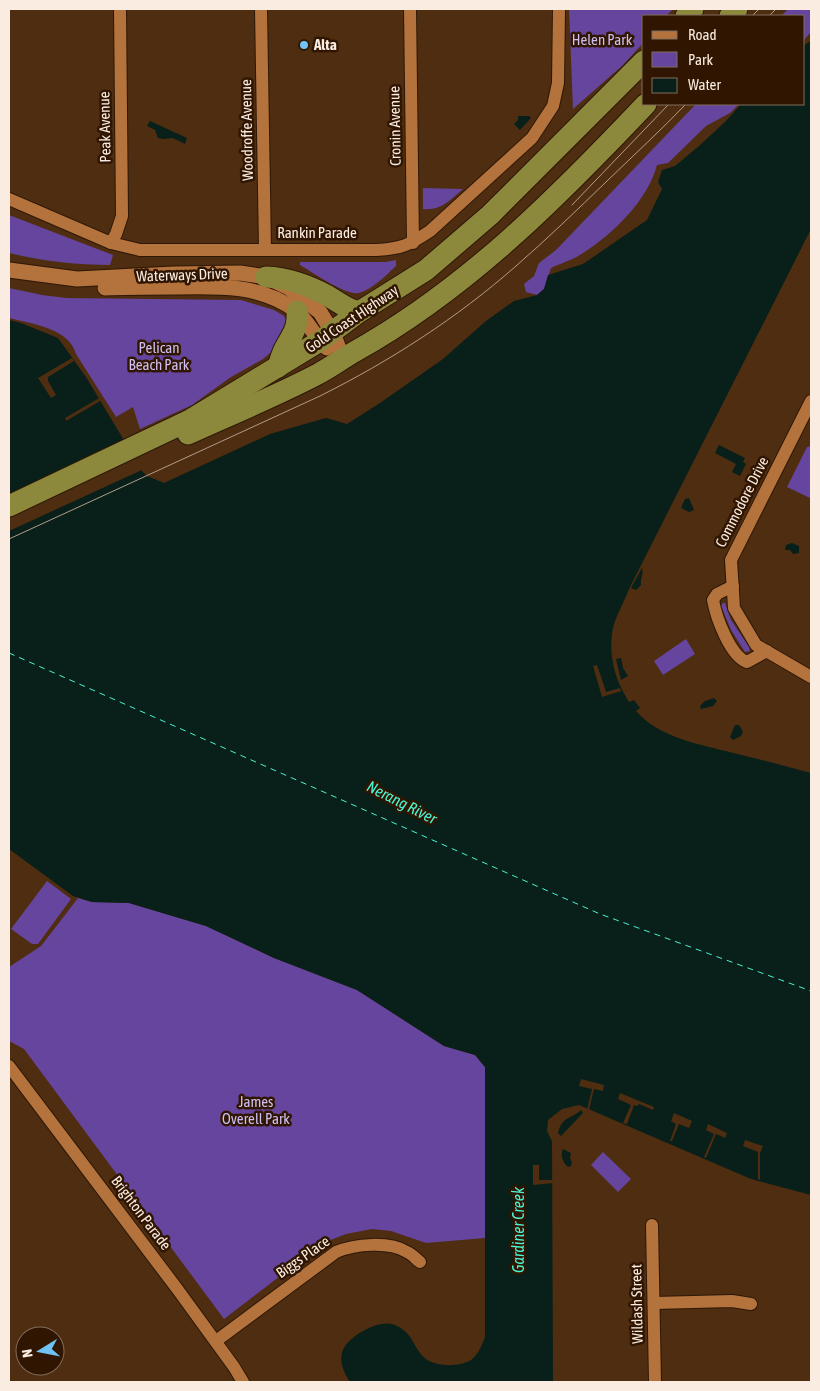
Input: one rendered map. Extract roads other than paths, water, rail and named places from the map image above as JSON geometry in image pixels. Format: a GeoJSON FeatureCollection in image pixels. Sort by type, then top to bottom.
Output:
{"type":"FeatureCollection","features":[{"type":"Feature","properties":{"kind":"highway","name":"Gold Coast Highway"},"geometry":{"type":"LineString","coordinates":[[9,518],[150,446],[326,337],[359,312],[426,270],[490,215],[642,63]]}},
{"type":"Feature","properties":{"kind":"highway","name":"Gold Coast Highway"},"geometry":{"type":"LineString","coordinates":[[9,506],[290,387],[342,359],[423,308],[478,266],[536,216],[645,105]]}},
{"type":"Feature","properties":{"kind":"highway"},"geometry":{"type":"LineString","coordinates":[[266,277],[284,278],[302,284],[329,297],[348,310],[359,312]]}},
{"type":"Feature","properties":{"kind":"highway"},"geometry":{"type":"LineString","coordinates":[[278,367],[297,325],[297,311]]}},
{"type":"Feature","properties":{"kind":"street","name":"Peak Avenue"},"geometry":{"type":"LineString","coordinates":[[111,243],[122,216],[120,9]]}},
{"type":"Feature","properties":{"kind":"street","name":"Woodroffe Avenue"},"geometry":{"type":"LineString","coordinates":[[261,9],[265,250]]}},
{"type":"Feature","properties":{"kind":"street","name":"Cronin Avenue"},"geometry":{"type":"LineString","coordinates":[[410,9],[413,243]]}},
{"type":"Feature","properties":{"kind":"street","name":"Rankin Parade"},"geometry":{"type":"LineString","coordinates":[[9,200],[111,243],[140,250],[396,249],[413,243],[430,231],[532,138],[554,106],[558,83],[559,9]]}},
{"type":"Feature","properties":{"kind":"street","name":"Waterways Drive"},"geometry":{"type":"LineString","coordinates":[[9,270],[44,276],[77,278],[240,273],[266,277],[288,288],[320,312],[326,337]]}},
{"type":"Feature","properties":{"kind":"street","name":"Waterways Drive"},"geometry":{"type":"LineString","coordinates":[[9,279],[78,288],[231,287],[258,292],[282,302],[297,311],[326,337]]}},
{"type":"Feature","properties":{"kind":"street"},"geometry":{"type":"LineString","coordinates":[[326,337],[342,359]]}},
{"type":"Feature","properties":{"kind":"street","name":"Commodore Drive"},"geometry":{"type":"LineString","coordinates":[[811,401],[806,424],[731,560],[734,608],[756,645],[811,678]]}},
{"type":"Feature","properties":{"kind":"street"},"geometry":{"type":"LineString","coordinates":[[733,586],[717,594],[712,600],[716,614],[736,654],[741,660],[747,662],[767,651]]}},
{"type":"Feature","properties":{"kind":"street","name":"Brighton Parade"},"geometry":{"type":"LineString","coordinates":[[9,1066],[216,1341],[243,1382]]}},
{"type":"Feature","properties":{"kind":"street","name":"Wildash Street"},"geometry":{"type":"LineString","coordinates":[[652,1225],[655,1382]]}},
{"type":"Feature","properties":{"kind":"street","name":"Biggs Place"},"geometry":{"type":"LineString","coordinates":[[216,1341],[336,1252],[347,1247],[387,1246],[407,1251],[420,1262]]}},
{"type":"Feature","properties":{"kind":"street"},"geometry":{"type":"LineString","coordinates":[[654,1303],[732,1301],[751,1304]]}},
{"type":"Feature","properties":{"kind":"water"},"geometry":{"type":"Polygon","coordinates":[[[811,41],[811,229],[629,589],[615,621],[611,642],[613,663],[619,684],[629,702],[634,700],[640,708],[636,711],[656,728],[694,743],[811,773],[811,1195],[751,1179],[579,1105],[562,1109],[548,1120],[547,1131],[552,1141],[553,1382],[350,1382],[342,1364],[341,1357],[344,1347],[355,1336],[370,1327],[385,1323],[399,1327],[409,1335],[421,1355],[431,1362],[442,1365],[461,1364],[471,1360],[478,1353],[483,1343],[485,1337],[485,1067],[475,1055],[444,1046],[357,990],[274,958],[206,926],[129,903],[92,902],[73,896],[9,849],[9,320],[58,338],[86,377],[138,467],[147,476],[164,483],[270,434],[326,418],[347,424],[443,359],[486,321],[514,301],[537,295],[544,289],[548,275],[583,264],[647,220],[662,189],[658,182],[662,170],[675,166],[726,121],[740,105],[805,105],[805,44],[811,41]]]}},
{"type":"Feature","properties":{"kind":"water"},"geometry":{"type":"Polygon","coordinates":[[[518,116],[529,116],[531,118],[520,130],[514,124],[518,120],[518,116]]]}},
{"type":"Feature","properties":{"kind":"water"},"geometry":{"type":"Polygon","coordinates":[[[150,121],[187,138],[185,144],[173,138],[158,138],[155,130],[147,126],[150,121]]]}},
{"type":"Feature","properties":{"kind":"water"},"geometry":{"type":"Polygon","coordinates":[[[719,445],[745,458],[743,462],[746,464],[740,476],[732,472],[736,464],[715,453],[719,445]]]}},
{"type":"Feature","properties":{"kind":"water"},"geometry":{"type":"Polygon","coordinates":[[[689,498],[694,510],[689,512],[681,508],[685,499],[689,498]]]}},
{"type":"Feature","properties":{"kind":"water"},"geometry":{"type":"Polygon","coordinates":[[[792,543],[799,546],[799,553],[793,554],[790,550],[785,550],[786,545],[792,543]]]}},
{"type":"Feature","properties":{"kind":"water"},"geometry":{"type":"Polygon","coordinates":[[[642,568],[641,585],[636,590],[631,588],[642,568]]]}},
{"type":"Feature","properties":{"kind":"water"},"geometry":{"type":"Polygon","coordinates":[[[621,658],[623,668],[628,676],[621,680],[616,659],[621,658]]]}},
{"type":"Feature","properties":{"kind":"water"},"geometry":{"type":"Polygon","coordinates":[[[714,698],[717,701],[713,706],[701,709],[700,706],[705,701],[714,698]]]}},
{"type":"Feature","properties":{"kind":"water"},"geometry":{"type":"Polygon","coordinates":[[[735,725],[739,725],[743,732],[741,736],[733,740],[730,737],[735,725]]]}},
{"type":"Feature","properties":{"kind":"water"},"geometry":{"type":"Polygon","coordinates":[[[581,1110],[583,1113],[561,1136],[558,1133],[564,1121],[581,1110]]]}},
{"type":"Feature","properties":{"kind":"water"},"geometry":{"type":"Polygon","coordinates":[[[563,1149],[571,1153],[571,1166],[568,1167],[563,1161],[563,1149]]]}},
{"type":"Feature","properties":{"kind":"tram line"},"geometry":{"type":"LineString","coordinates":[[753,15],[759,9]]}},
{"type":"Feature","properties":{"kind":"tram line"},"geometry":{"type":"LineString","coordinates":[[770,15],[776,9]]}},
{"type":"Feature","properties":{"kind":"tram line"},"geometry":{"type":"LineString","coordinates":[[572,205],[668,105]]}},
{"type":"Feature","properties":{"kind":"tram line"},"geometry":{"type":"LineString","coordinates":[[9,539],[320,396],[372,368],[447,321],[528,256],[685,105]]}},
{"type":"Feature","properties":{"kind":"place","name":"Alta"},"geometry":{"type":"Point","coordinates":[304,45]}},
{"type":"Feature","properties":{"kind":"park label","name":"Helen Park"},"geometry":{"type":"Point","coordinates":[602,40]}},
{"type":"Feature","properties":{"kind":"park label","name":"Pelican Beach Park"},"geometry":{"type":"Point","coordinates":[159,356]}},
{"type":"Feature","properties":{"kind":"park label","name":"James Overell Park"},"geometry":{"type":"Point","coordinates":[256,1110]}},
{"type":"Feature","properties":{"kind":"water label","name":"Nerang River"},"geometry":{"type":"Point","coordinates":[402,802]}},
{"type":"Feature","properties":{"kind":"water label","name":"Gardiner Creek"},"geometry":{"type":"Point","coordinates":[518,1230]}}]}
